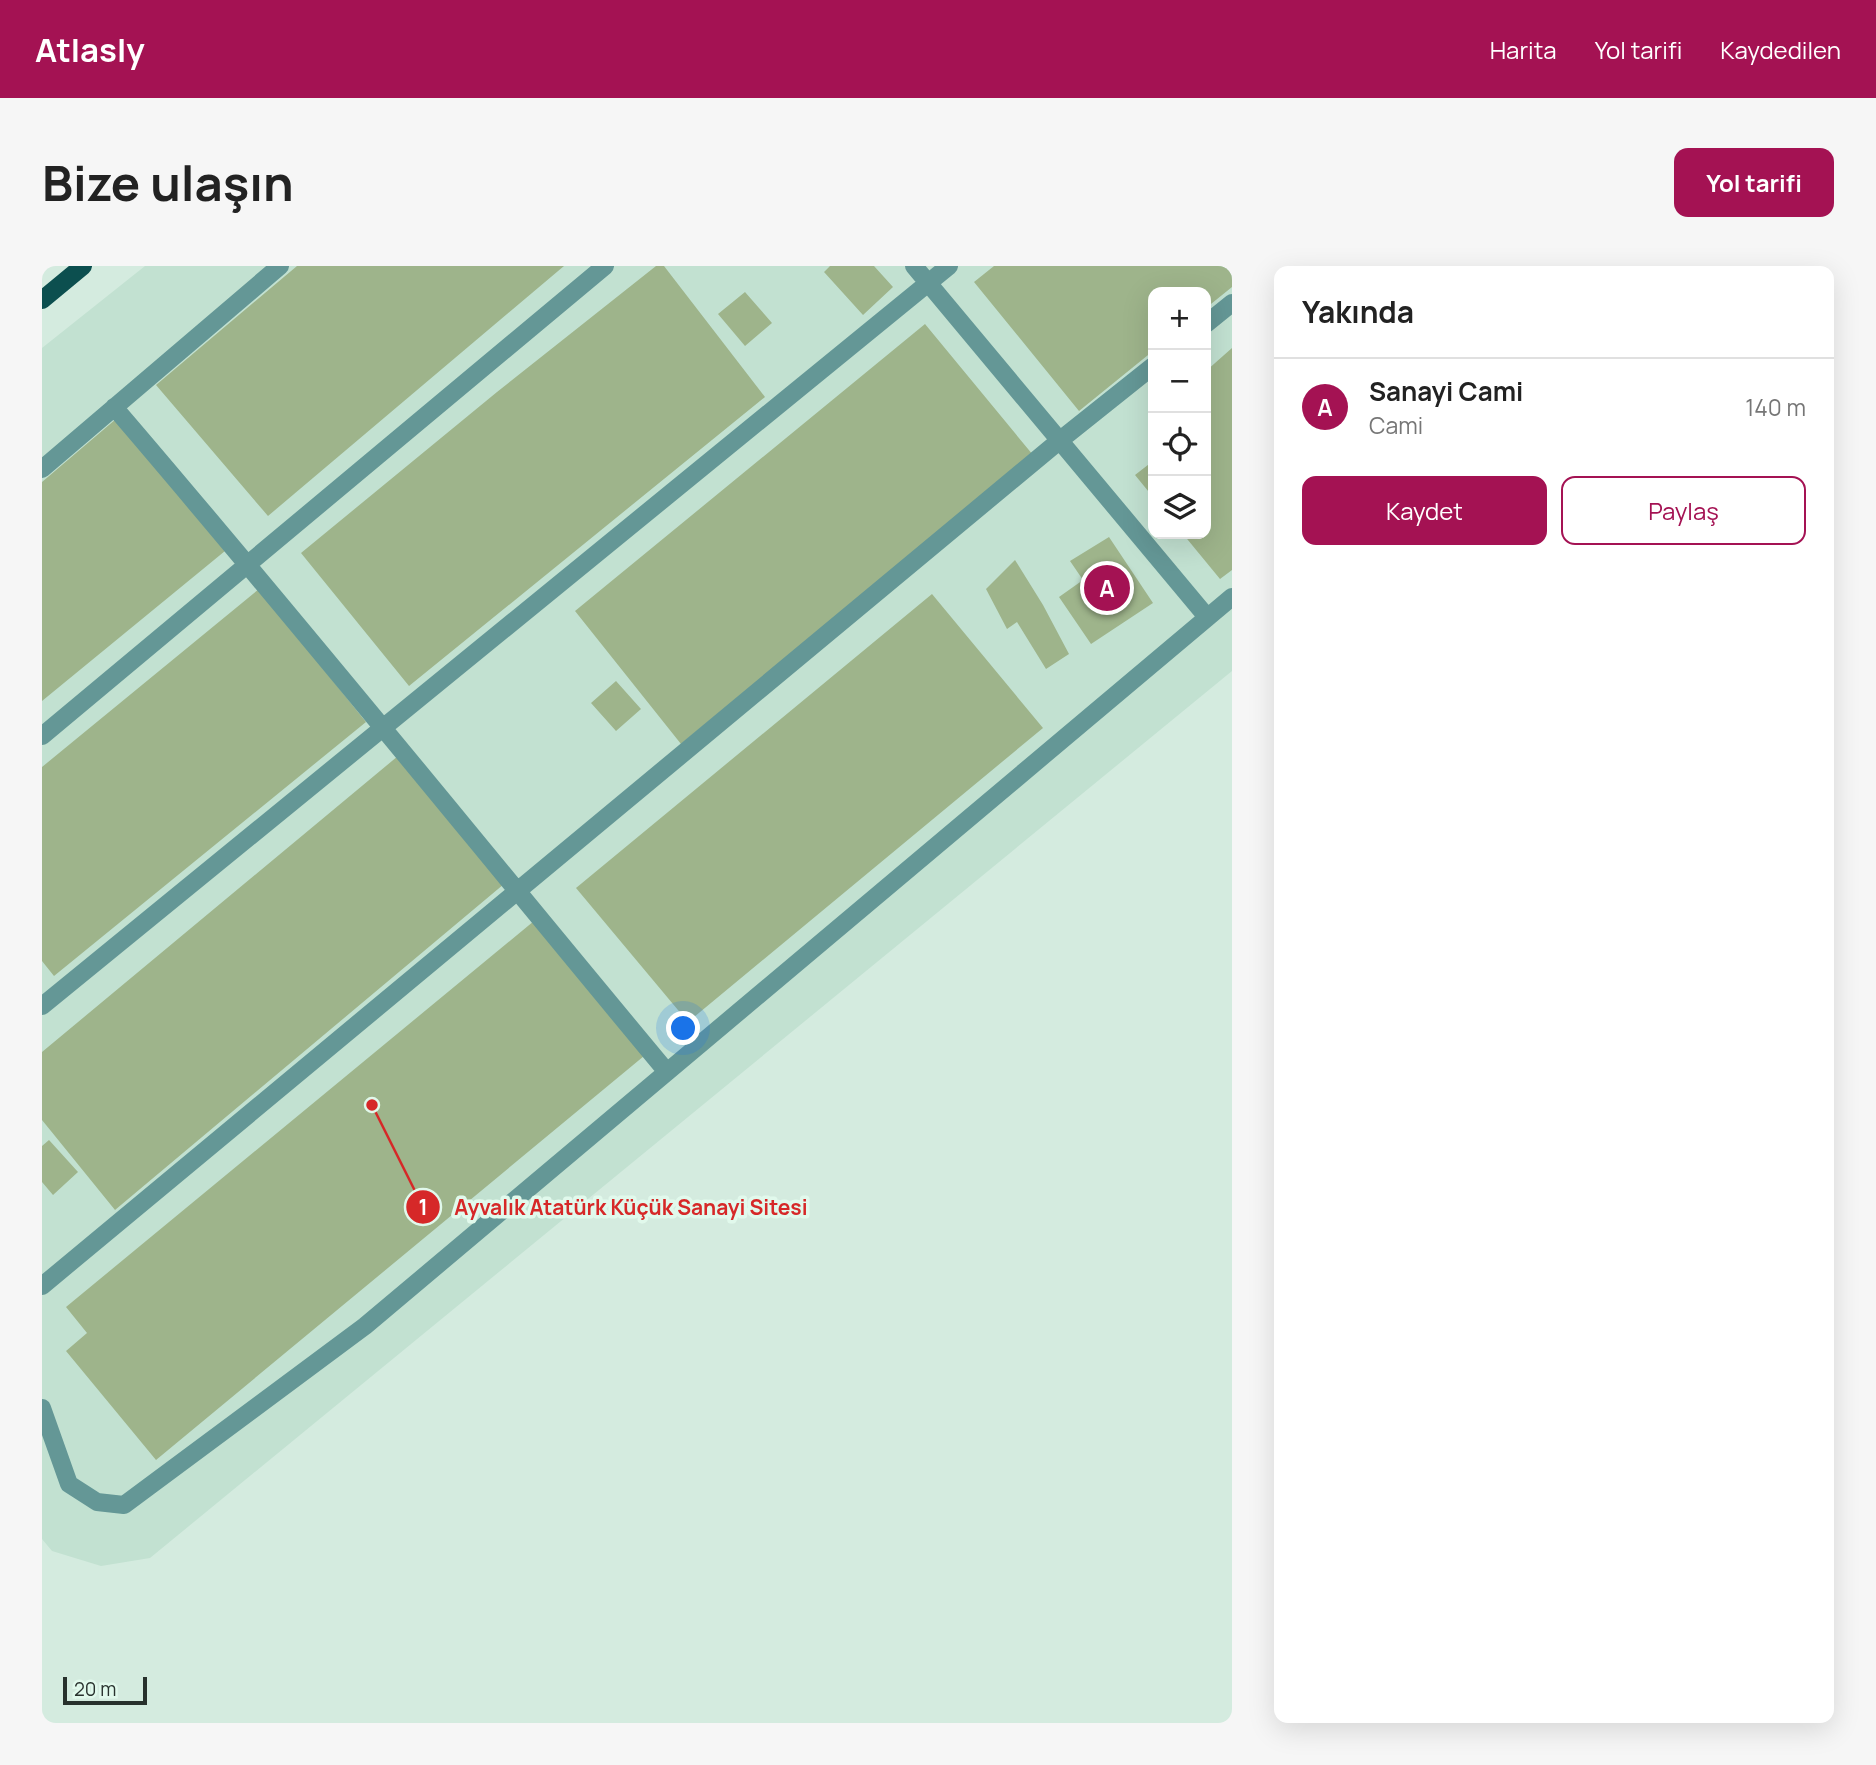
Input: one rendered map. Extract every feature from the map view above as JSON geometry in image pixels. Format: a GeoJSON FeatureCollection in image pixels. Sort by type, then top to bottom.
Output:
{"type":"FeatureCollection","features":[{"type":"Feature","properties":{"kind":"main road"},"geometry":{"type":"LineString","coordinates":[[42,300],[83,266]]}},
{"type":"Feature","properties":{"kind":"lane"},"geometry":{"type":"LineString","coordinates":[[42,469],[280,266]]}},
{"type":"Feature","properties":{"kind":"lane"},"geometry":{"type":"LineString","coordinates":[[42,736],[605,266]]}},
{"type":"Feature","properties":{"kind":"lane"},"geometry":{"type":"LineString","coordinates":[[914,266],[1207,617]]}},
{"type":"Feature","properties":{"kind":"lane"},"geometry":{"type":"LineString","coordinates":[[42,1006],[949,266]]}},
{"type":"Feature","properties":{"kind":"lane"},"geometry":{"type":"LineString","coordinates":[[1211,320],[1232,303]]}},
{"type":"Feature","properties":{"kind":"lane"},"geometry":{"type":"LineString","coordinates":[[42,1286],[1148,370]]}},
{"type":"Feature","properties":{"kind":"lane"},"geometry":{"type":"LineString","coordinates":[[114,407],[248,564],[667,1072]]}},
{"type":"Feature","properties":{"kind":"lane"},"geometry":{"type":"LineString","coordinates":[[42,1408],[68,1484],[97,1502],[124,1505],[365,1326],[1232,597]]}},
{"type":"Feature","properties":{"kind":"shaded area"},"geometry":{"type":"Polygon","coordinates":[[[145,266],[1232,266],[1232,671],[150,1558],[101,1566],[52,1551],[42,1539],[42,348],[145,266]]]}},
{"type":"Feature","properties":{"kind":"building"},"geometry":{"type":"Polygon","coordinates":[[[297,266],[564,266],[268,516],[156,385],[297,266]]]}},
{"type":"Feature","properties":{"kind":"building"},"geometry":{"type":"Polygon","coordinates":[[[656,266],[664,266],[765,397],[409,686],[301,553],[656,266]]]}},
{"type":"Feature","properties":{"kind":"building"},"geometry":{"type":"Polygon","coordinates":[[[830,266],[874,266],[893,287],[863,315],[824,272],[830,266]]]}},
{"type":"Feature","properties":{"kind":"building"},"geometry":{"type":"Polygon","coordinates":[[[994,266],[1232,266],[1232,287],[1211,304],[1211,287],[1148,287],[1148,355],[1079,411],[974,282],[994,266]]]}},
{"type":"Feature","properties":{"kind":"building"},"geometry":{"type":"Polygon","coordinates":[[[745,292],[772,323],[745,346],[718,314],[745,292]]]}},
{"type":"Feature","properties":{"kind":"building"},"geometry":{"type":"Polygon","coordinates":[[[925,324],[1033,455],[681,744],[575,611],[925,324]]]}},
{"type":"Feature","properties":{"kind":"building"},"geometry":{"type":"Polygon","coordinates":[[[1232,348],[1232,570],[1220,579],[1187,539],[1211,539],[1211,367],[1232,348]]]}},
{"type":"Feature","properties":{"kind":"building"},"geometry":{"type":"Polygon","coordinates":[[[116,419],[225,551],[42,701],[42,482],[116,419]]]}},
{"type":"Feature","properties":{"kind":"building"},"geometry":{"type":"Polygon","coordinates":[[[1148,465],[1148,491],[1135,475],[1148,465]]]}},
{"type":"Feature","properties":{"kind":"building"},"geometry":{"type":"Polygon","coordinates":[[[1109,537],[1153,603],[1091,644],[1059,597],[1083,580],[1070,561],[1109,537]]]}},
{"type":"Feature","properties":{"kind":"building"},"geometry":{"type":"Polygon","coordinates":[[[1015,560],[1069,654],[1046,669],[1017,622],[1007,629],[986,589],[1015,560]]]}},
{"type":"Feature","properties":{"kind":"building"},"geometry":{"type":"Polygon","coordinates":[[[259,589],[366,722],[54,976],[42,961],[42,767],[259,589]]]}},
{"type":"Feature","properties":{"kind":"building"},"geometry":{"type":"Polygon","coordinates":[[[932,594],[1043,728],[688,1022],[576,888],[932,594]]]}},
{"type":"Feature","properties":{"kind":"building"},"geometry":{"type":"Polygon","coordinates":[[[616,681],[641,709],[616,731],[591,703],[616,681]]]}},
{"type":"Feature","properties":{"kind":"building"},"geometry":{"type":"Polygon","coordinates":[[[398,756],[504,884],[115,1210],[42,1120],[42,1052],[398,756]]]}},
{"type":"Feature","properties":{"kind":"building"},"geometry":{"type":"Polygon","coordinates":[[[534,921],[644,1056],[156,1460],[66,1351],[87,1333],[66,1307],[534,921]]]}},
{"type":"Feature","properties":{"kind":"building"},"geometry":{"type":"Polygon","coordinates":[[[49,1140],[78,1172],[53,1195],[42,1182],[42,1146],[49,1140]]]}},
{"type":"Feature","properties":{"kind":"place","name":"Sanayi Cami"},"geometry":{"type":"Point","coordinates":[1107,588]}},
{"type":"Feature","properties":{"kind":"place","name":"Ayvalık Atatürk Küçük Sanayi Sitesi"},"geometry":{"type":"Point","coordinates":[372,1105]}}]}
